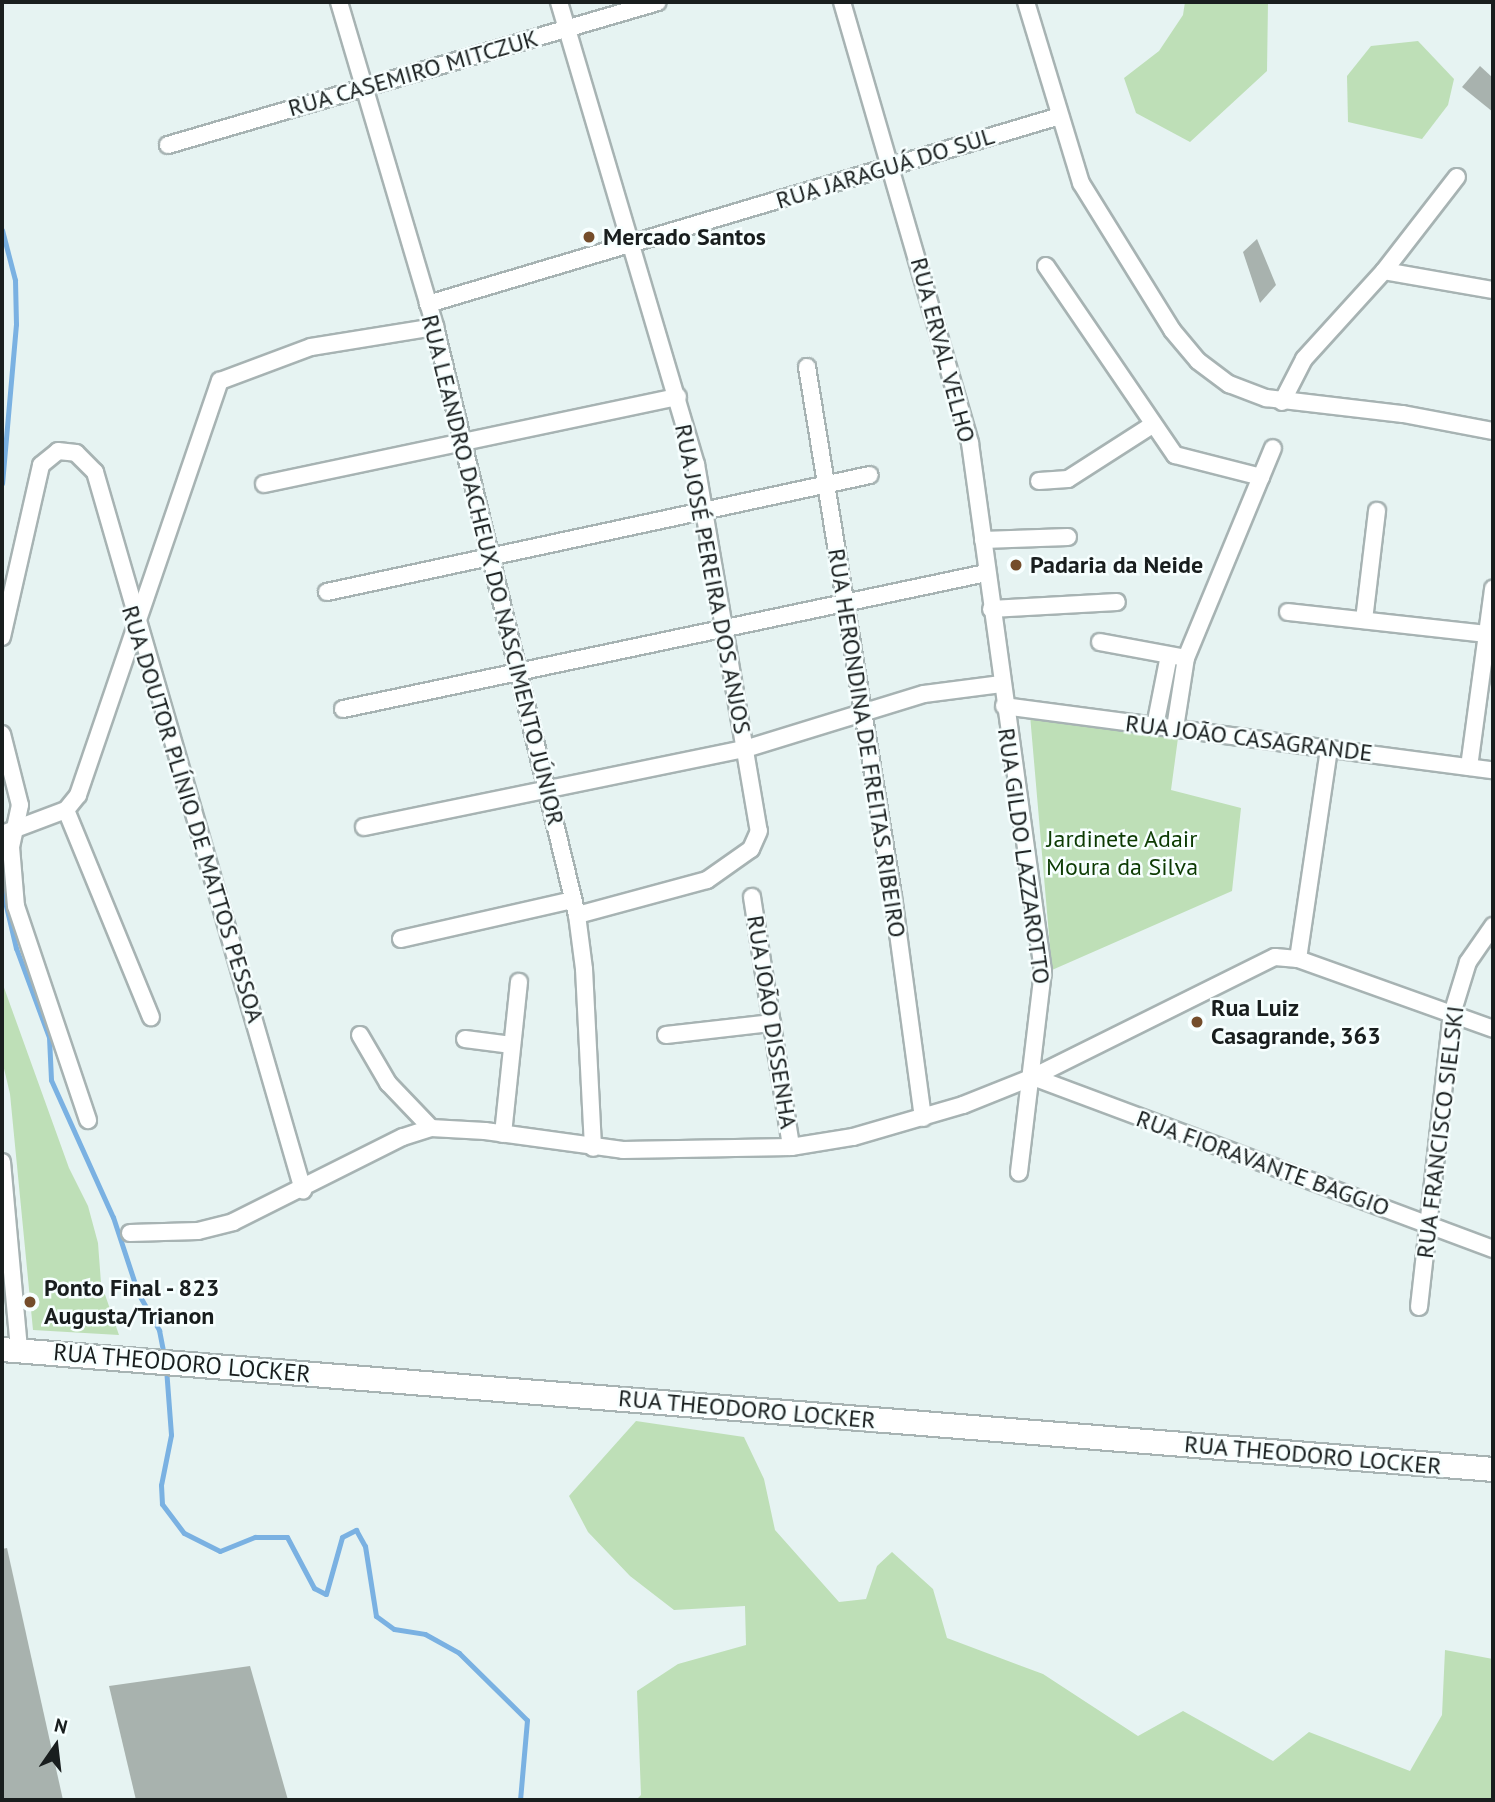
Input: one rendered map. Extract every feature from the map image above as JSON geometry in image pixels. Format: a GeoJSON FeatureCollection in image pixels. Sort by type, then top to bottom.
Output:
{"type":"FeatureCollection","features":[{"type":"Feature","properties":{"kind":"main road","name":"RUA THEODORO LOCKER"},"geometry":{"type":"LineString","coordinates":[[10,1350],[1493,1469]]}},
{"type":"Feature","properties":{"kind":"street","name":"RUA LEANDRO DACHEUX DO NASCIMENTO JÚNIOR"},"geometry":{"type":"LineString","coordinates":[[338,2],[435,327],[575,908],[584,969],[593,1148]]}},
{"type":"Feature","properties":{"kind":"street","name":"RUA JOSÉ PEREIRA DOS ANJOS"},"geometry":{"type":"LineString","coordinates":[[559,2],[678,397],[704,511],[759,837],[751,849],[707,880],[575,908]]}},
{"type":"Feature","properties":{"kind":"street","name":"RUA CASEMIRO MITCZUK"},"geometry":{"type":"LineString","coordinates":[[168,145],[658,2]]}},
{"type":"Feature","properties":{"kind":"street","name":"RUA ERVAL VELHO"},"geometry":{"type":"LineString","coordinates":[[842,2],[966,421],[1004,706]]}},
{"type":"Feature","properties":{"kind":"street"},"geometry":{"type":"LineString","coordinates":[[1026,2],[1060,116],[1087,194],[1172,330],[1198,360],[1229,384],[1282,402],[1403,414],[1493,431]]}},
{"type":"Feature","properties":{"kind":"street","name":"RUA JARAGUÁ DO SUL"},"geometry":{"type":"LineString","coordinates":[[428,304],[1060,116]]}},
{"type":"Feature","properties":{"kind":"street"},"geometry":{"type":"LineString","coordinates":[[1282,402],[1304,359],[1384,271],[1457,177]]}},
{"type":"Feature","properties":{"kind":"street"},"geometry":{"type":"LineString","coordinates":[[1046,266],[1153,425],[1182,460],[1261,477]]}},
{"type":"Feature","properties":{"kind":"street"},"geometry":{"type":"LineString","coordinates":[[1384,271],[1493,290]]}},
{"type":"Feature","properties":{"kind":"street"},"geometry":{"type":"LineString","coordinates":[[7,833],[66,810],[82,786],[216,386],[224,377],[311,347],[435,327]]}},
{"type":"Feature","properties":{"kind":"street","name":"RUA HERONDINA DE FREITAS RIBEIRO"},"geometry":{"type":"LineString","coordinates":[[807,368],[862,709],[923,1118]]}},
{"type":"Feature","properties":{"kind":"street"},"geometry":{"type":"LineString","coordinates":[[264,484],[678,397]]}},
{"type":"Feature","properties":{"kind":"street"},"geometry":{"type":"LineString","coordinates":[[1039,481],[1068,479],[1153,425]]}},
{"type":"Feature","properties":{"kind":"street"},"geometry":{"type":"LineString","coordinates":[[1175,728],[1186,658],[1273,448]]}},
{"type":"Feature","properties":{"kind":"street","name":"RUA DOUTOR PLÍNIO DE MATTOS PESSOA"},"geometry":{"type":"LineString","coordinates":[[2,637],[41,464],[50,453],[68,450],[84,457],[95,472],[137,628],[303,1190]]}},
{"type":"Feature","properties":{"kind":"street"},"geometry":{"type":"LineString","coordinates":[[327,592],[870,475]]}},
{"type":"Feature","properties":{"kind":"street"},"geometry":{"type":"LineString","coordinates":[[1364,620],[1377,511]]}},
{"type":"Feature","properties":{"kind":"street"},"geometry":{"type":"LineString","coordinates":[[983,540],[1068,537]]}},
{"type":"Feature","properties":{"kind":"street"},"geometry":{"type":"LineString","coordinates":[[343,709],[986,573]]}},
{"type":"Feature","properties":{"kind":"street"},"geometry":{"type":"LineString","coordinates":[[1469,767],[1486,706],[1488,634],[1493,589]]}},
{"type":"Feature","properties":{"kind":"street"},"geometry":{"type":"LineString","coordinates":[[991,609],[1117,602]]}},
{"type":"Feature","properties":{"kind":"street"},"geometry":{"type":"LineString","coordinates":[[1289,612],[1488,634]]}},
{"type":"Feature","properties":{"kind":"street"},"geometry":{"type":"LineString","coordinates":[[1100,642],[1186,658]]}},
{"type":"Feature","properties":{"kind":"street"},"geometry":{"type":"LineString","coordinates":[[1155,726],[1170,655]]}},
{"type":"Feature","properties":{"kind":"street"},"geometry":{"type":"LineString","coordinates":[[365,827],[745,749],[862,709],[924,694],[1001,684]]}},
{"type":"Feature","properties":{"kind":"street","name":"RUA JOÃO CASAGRANDE"},"geometry":{"type":"LineString","coordinates":[[1004,706],[1493,770]]}},
{"type":"Feature","properties":{"kind":"street","name":"RUA GILDO LAZZAROTTO"},"geometry":{"type":"LineString","coordinates":[[1004,706],[1043,971],[1033,1077],[1019,1173]]}},
{"type":"Feature","properties":{"kind":"street"},"geometry":{"type":"LineString","coordinates":[[2,734],[20,805],[7,833],[16,906],[88,1120]]}},
{"type":"Feature","properties":{"kind":"street"},"geometry":{"type":"LineString","coordinates":[[1298,959],[1329,748]]}},
{"type":"Feature","properties":{"kind":"street"},"geometry":{"type":"LineString","coordinates":[[66,810],[151,1017]]}},
{"type":"Feature","properties":{"kind":"street","name":"RUA JOÃO DISSENHA"},"geometry":{"type":"LineString","coordinates":[[752,897],[791,1147]]}},
{"type":"Feature","properties":{"kind":"street"},"geometry":{"type":"LineString","coordinates":[[401,939],[575,908]]}},
{"type":"Feature","properties":{"kind":"street","name":"RUA FRANCISCO SIELSKI"},"geometry":{"type":"LineString","coordinates":[[1419,1307],[1452,1014],[1468,961],[1493,926]]}},
{"type":"Feature","properties":{"kind":"street"},"geometry":{"type":"LineString","coordinates":[[130,1233],[216,1228],[303,1190],[403,1137],[431,1128],[503,1133],[593,1148],[791,1147],[923,1118],[1033,1077],[1275,957],[1298,959],[1493,1029]]}},
{"type":"Feature","properties":{"kind":"street"},"geometry":{"type":"LineString","coordinates":[[503,1133],[519,982]]}},
{"type":"Feature","properties":{"kind":"street"},"geometry":{"type":"LineString","coordinates":[[666,1035],[772,1023]]}},
{"type":"Feature","properties":{"kind":"street"},"geometry":{"type":"LineString","coordinates":[[359,1035],[388,1083],[431,1128]]}},
{"type":"Feature","properties":{"kind":"street"},"geometry":{"type":"LineString","coordinates":[[465,1039],[512,1045]]}},
{"type":"Feature","properties":{"kind":"street","name":"RUA FIORAVANTE BAGGIO"},"geometry":{"type":"LineString","coordinates":[[1033,1077],[1493,1249]]}},
{"type":"Feature","properties":{"kind":"street"},"geometry":{"type":"LineString","coordinates":[[2,1162],[10,1350]]}},
{"type":"Feature","properties":{"kind":"green space"},"geometry":{"type":"Polygon","coordinates":[[[1185,2],[1268,2],[1267,71],[1190,142],[1136,113],[1124,78],[1159,51],[1183,15],[1185,2]]]}},
{"type":"Feature","properties":{"kind":"green space"},"geometry":{"type":"Polygon","coordinates":[[[1418,41],[1454,79],[1448,105],[1422,139],[1348,122],[1347,76],[1371,46],[1418,41]]]}},
{"type":"Feature","properties":{"kind":"green space","name":"Jardinete Adair Moura da Silva"},"geometry":{"type":"Polygon","coordinates":[[[1030,715],[1178,738],[1171,790],[1241,808],[1232,891],[1052,970],[1030,715]]]}},
{"type":"Feature","properties":{"kind":"green space"},"geometry":{"type":"Polygon","coordinates":[[[2,982],[69,1168],[88,1206],[98,1243],[101,1283],[119,1335],[33,1330],[10,1094],[2,1060],[2,982]]]}},
{"type":"Feature","properties":{"kind":"green space"},"geometry":{"type":"Polygon","coordinates":[[[636,1421],[744,1437],[764,1479],[775,1530],[839,1602],[866,1599],[877,1566],[892,1552],[933,1589],[947,1638],[1043,1674],[1138,1736],[1183,1711],[1273,1761],[1309,1732],[1410,1771],[1442,1715],[1445,1650],[1493,1659],[1493,1800],[636,1800],[641,1795],[637,1691],[678,1664],[746,1645],[745,1606],[674,1610],[630,1576],[588,1532],[569,1496],[636,1421]]]}},
{"type":"Feature","properties":{"kind":"building"},"geometry":{"type":"Polygon","coordinates":[[[1480,66],[1493,78],[1493,112],[1462,87],[1480,66]]]}},
{"type":"Feature","properties":{"kind":"building"},"geometry":{"type":"Polygon","coordinates":[[[1257,239],[1276,285],[1260,303],[1243,252],[1257,239]]]}},
{"type":"Feature","properties":{"kind":"building"},"geometry":{"type":"Polygon","coordinates":[[[7,1548],[63,1800],[2,1800],[2,1549],[7,1548]]]}},
{"type":"Feature","properties":{"kind":"building"},"geometry":{"type":"Polygon","coordinates":[[[250,1666],[288,1800],[136,1800],[109,1686],[250,1666]]]}},
{"type":"Feature","properties":{"kind":"waterway"},"geometry":{"type":"LineString","coordinates":[[2,230],[15,280],[16,324],[2,483]]}},
{"type":"Feature","properties":{"kind":"waterway"},"geometry":{"type":"LineString","coordinates":[[2,889],[16,948],[49,1037],[51,1080],[113,1217],[138,1293],[159,1330],[164,1355]]}},
{"type":"Feature","properties":{"kind":"waterway"},"geometry":{"type":"LineString","coordinates":[[166,1368],[171,1435],[161,1485],[162,1504],[184,1533],[220,1551],[255,1537],[287,1537],[314,1588],[326,1594],[342,1537],[356,1530],[365,1546],[376,1616],[394,1629],[425,1634],[459,1653],[527,1720],[520,1800]]}},
{"type":"Feature","properties":{"kind":"place","name":"Mercado Santos"},"geometry":{"type":"Point","coordinates":[589,237]}},
{"type":"Feature","properties":{"kind":"place","name":"Padaria da Neide"},"geometry":{"type":"Point","coordinates":[1016,565]}},
{"type":"Feature","properties":{"kind":"place","name":"Rua Luiz Casagrande, 363"},"geometry":{"type":"Point","coordinates":[1197,1022]}},
{"type":"Feature","properties":{"kind":"place","name":"Ponto Final - 823 Augusta/Trianon"},"geometry":{"type":"Point","coordinates":[30,1302]}}]}
